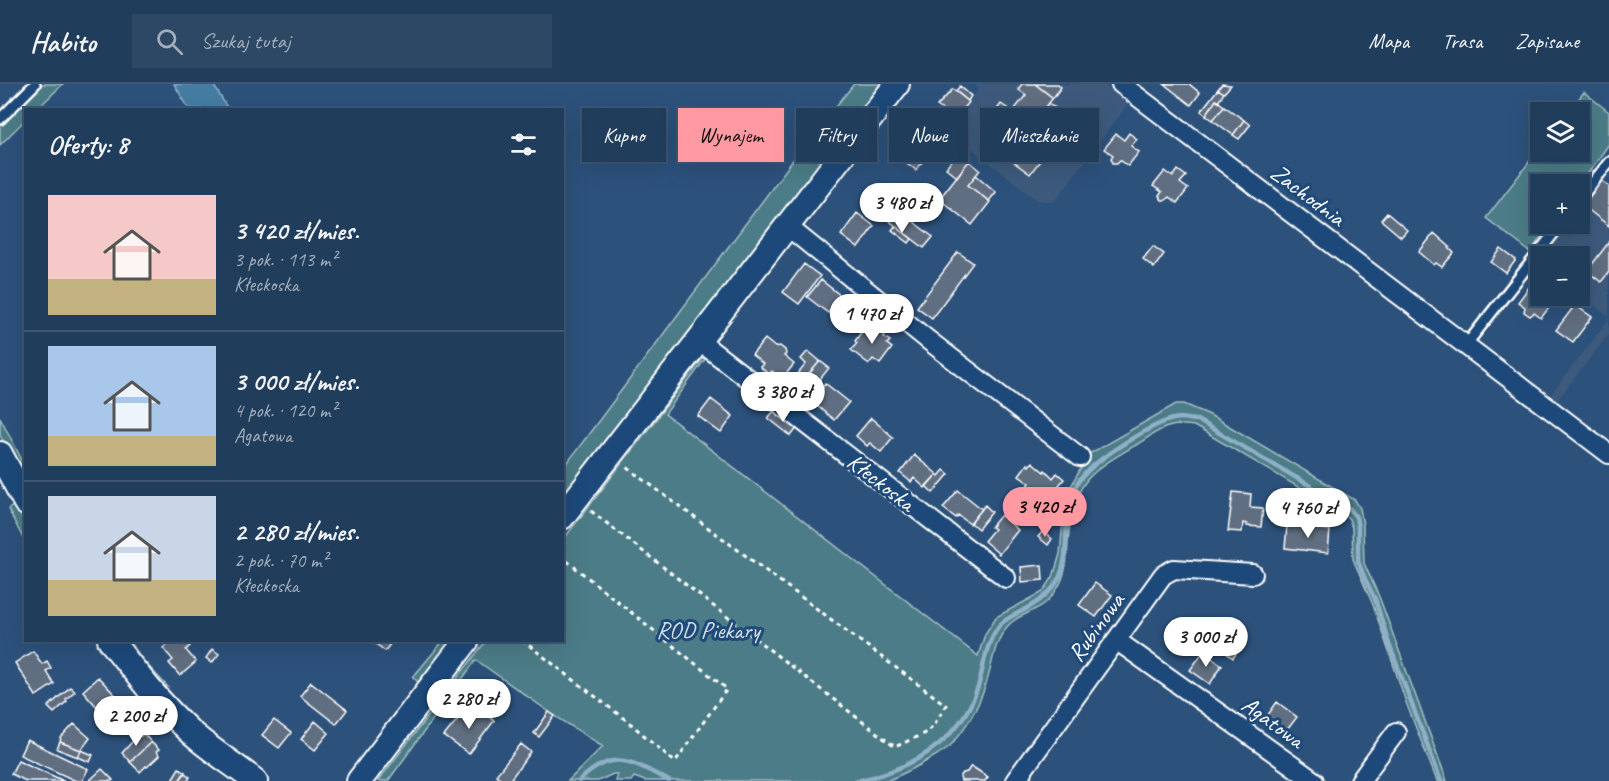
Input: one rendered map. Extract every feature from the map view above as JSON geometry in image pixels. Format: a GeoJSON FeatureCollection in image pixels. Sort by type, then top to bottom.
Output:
{"type":"FeatureCollection","features":[{"type":"Feature","properties":{"kind":"main road"},"geometry":{"type":"LineString","coordinates":[[569,508],[897,84]]}},
{"type":"Feature","properties":{"kind":"main road"},"geometry":{"type":"LineString","coordinates":[[0,454],[24,499]]}},
{"type":"Feature","properties":{"kind":"main road"},"geometry":{"type":"LineString","coordinates":[[112,642],[145,685],[174,716],[191,732],[255,781]]}},
{"type":"Feature","properties":{"kind":"main road"},"geometry":{"type":"LineString","coordinates":[[359,781],[465,642]]}},
{"type":"Feature","properties":{"kind":"street","name":"Zachodnia"},"geometry":{"type":"LineString","coordinates":[[1121,84],[1609,454]]}},
{"type":"Feature","properties":{"kind":"street"},"geometry":{"type":"LineString","coordinates":[[787,226],[928,340],[1080,457]]}},
{"type":"Feature","properties":{"kind":"street","name":"Kłeckoska"},"geometry":{"type":"LineString","coordinates":[[699,340],[1006,579]]}},
{"type":"Feature","properties":{"kind":"street","name":"Rubinowa"},"geometry":{"type":"LineString","coordinates":[[1016,781],[1163,575],[1174,569],[1253,574]]}},
{"type":"Feature","properties":{"kind":"street","name":"Agatowa"},"geometry":{"type":"LineString","coordinates":[[1116,640],[1314,781]]}},
{"type":"Feature","properties":{"kind":"street"},"geometry":{"type":"LineString","coordinates":[[1360,781],[1396,732]]}},
{"type":"Feature","properties":{"kind":"lane"},"geometry":{"type":"LineString","coordinates":[[0,119],[35,84]]}},
{"type":"Feature","properties":{"kind":"lane"},"geometry":{"type":"LineString","coordinates":[[1590,186],[1609,162]]}},
{"type":"Feature","properties":{"kind":"lane"},"geometry":{"type":"LineString","coordinates":[[1466,345],[1553,234]]}},
{"type":"Feature","properties":{"kind":"path"},"geometry":{"type":"LineString","coordinates":[[569,508],[896,747],[927,732],[935,723],[946,705],[610,455]]}},
{"type":"Feature","properties":{"kind":"path"},"geometry":{"type":"LineString","coordinates":[[525,642],[631,724],[675,762],[727,689],[564,558]]}},
{"type":"Feature","properties":{"kind":"shaded area"},"geometry":{"type":"Polygon","coordinates":[[[174,84],[213,84],[227,108],[188,108],[174,84]]]}},
{"type":"Feature","properties":{"kind":"shaded area"},"geometry":{"type":"Polygon","coordinates":[[[974,84],[1103,84],[1129,103],[1099,143],[1099,108],[980,108],[980,155],[968,146],[968,108],[965,108],[979,89],[974,84]]]}},
{"type":"Feature","properties":{"kind":"shaded area"},"geometry":{"type":"Polygon","coordinates":[[[989,162],[1084,162],[1054,202],[1037,200],[989,162]]]}},
{"type":"Feature","properties":{"kind":"shaded area"},"geometry":{"type":"Polygon","coordinates":[[[1600,179],[1609,186],[1609,317],[1590,302],[1590,246],[1549,246],[1558,234],[1590,234],[1590,192],[1600,179]]]}},
{"type":"Feature","properties":{"kind":"shaded area"},"geometry":{"type":"Polygon","coordinates":[[[1609,319],[1609,334],[1556,402],[1549,397],[1609,319]]]}},
{"type":"Feature","properties":{"kind":"green space"},"geometry":{"type":"Polygon","coordinates":[[[42,84],[63,84],[38,108],[24,108],[24,121],[0,145],[0,127],[42,84]]]}},
{"type":"Feature","properties":{"kind":"green space"},"geometry":{"type":"Polygon","coordinates":[[[854,84],[882,84],[864,108],[834,108],[854,84]]]}},
{"type":"Feature","properties":{"kind":"green space"},"geometry":{"type":"Polygon","coordinates":[[[1584,92],[1609,112],[1609,144],[1588,174],[1530,174],[1530,234],[1544,234],[1534,246],[1530,246],[1530,252],[1486,218],[1530,161],[1590,162],[1590,102],[1576,102],[1584,92]]]}},
{"type":"Feature","properties":{"kind":"green space"},"geometry":{"type":"Polygon","coordinates":[[[796,156],[796,162],[822,162],[564,497],[564,467],[796,156]]]}},
{"type":"Feature","properties":{"kind":"green space","name":"ROD Piekary"},"geometry":{"type":"Polygon","coordinates":[[[707,353],[706,358],[665,414],[978,656],[985,634],[996,617],[1043,592],[1053,577],[1060,554],[1065,497],[1089,454],[1176,404],[1184,404],[1210,415],[1355,500],[1360,508],[1363,525],[1364,563],[1380,599],[1447,781],[1437,781],[1407,705],[1373,605],[1353,559],[1352,528],[1349,519],[1343,513],[1194,426],[1177,425],[1157,432],[1108,462],[1088,479],[1075,501],[1071,515],[1065,570],[1056,591],[1044,604],[1014,620],[1006,628],[996,648],[976,709],[956,739],[941,753],[899,776],[886,781],[645,781],[634,777],[631,781],[615,781],[617,774],[613,774],[598,781],[568,781],[603,746],[555,716],[476,660],[388,781],[378,781],[485,642],[564,642],[564,539],[707,353]]]}},
{"type":"Feature","properties":{"kind":"green space"},"geometry":{"type":"Polygon","coordinates":[[[0,417],[24,464],[24,480],[0,435],[0,417]]]}},
{"type":"Feature","properties":{"kind":"green space"},"geometry":{"type":"Polygon","coordinates":[[[15,505],[24,521],[24,540],[8,509],[15,505]]]}},
{"type":"Feature","properties":{"kind":"green space"},"geometry":{"type":"Polygon","coordinates":[[[123,642],[131,642],[141,658],[168,687],[158,685],[123,642]]]}},
{"type":"Feature","properties":{"kind":"green space"},"geometry":{"type":"Polygon","coordinates":[[[442,642],[452,642],[422,682],[418,682],[413,677],[442,642]]]}},
{"type":"Feature","properties":{"kind":"building"},"geometry":{"type":"Polygon","coordinates":[[[1022,84],[1035,84],[1053,98],[1045,108],[1016,108],[1026,95],[1018,89],[1022,84]]]}},
{"type":"Feature","properties":{"kind":"building"},"geometry":{"type":"Polygon","coordinates":[[[1035,84],[1058,84],[1061,87],[1053,98],[1035,84]]]}},
{"type":"Feature","properties":{"kind":"building"},"geometry":{"type":"Polygon","coordinates":[[[1164,84],[1189,84],[1200,93],[1191,105],[1164,84]]]}},
{"type":"Feature","properties":{"kind":"building"},"geometry":{"type":"Polygon","coordinates":[[[1222,84],[1231,85],[1224,93],[1218,89],[1222,84]]]}},
{"type":"Feature","properties":{"kind":"building"},"geometry":{"type":"Polygon","coordinates":[[[960,86],[971,96],[968,101],[956,91],[960,86]]]}},
{"type":"Feature","properties":{"kind":"building"},"geometry":{"type":"Polygon","coordinates":[[[953,89],[969,102],[964,108],[937,106],[953,89]]]}},
{"type":"Feature","properties":{"kind":"building"},"geometry":{"type":"Polygon","coordinates":[[[1218,89],[1224,93],[1206,115],[1201,111],[1218,89]]]}},
{"type":"Feature","properties":{"kind":"building"},"geometry":{"type":"Polygon","coordinates":[[[1216,100],[1224,106],[1213,120],[1206,115],[1216,100]]]}},
{"type":"Feature","properties":{"kind":"building"},"geometry":{"type":"Polygon","coordinates":[[[1049,103],[1055,108],[1045,108],[1049,103]]]}},
{"type":"Feature","properties":{"kind":"building"},"geometry":{"type":"Polygon","coordinates":[[[1224,106],[1244,120],[1233,135],[1213,120],[1224,106]]]}},
{"type":"Feature","properties":{"kind":"building"},"geometry":{"type":"Polygon","coordinates":[[[1244,120],[1250,125],[1239,139],[1233,135],[1244,120]]]}},
{"type":"Feature","properties":{"kind":"building"},"geometry":{"type":"Polygon","coordinates":[[[1129,133],[1137,139],[1131,146],[1139,152],[1128,166],[1120,160],[1113,163],[1111,158],[1113,155],[1104,149],[1116,134],[1124,140],[1129,133]]]}},
{"type":"Feature","properties":{"kind":"building"},"geometry":{"type":"Polygon","coordinates":[[[969,161],[957,177],[946,168],[951,162],[969,161]]]}},
{"type":"Feature","properties":{"kind":"building"},"geometry":{"type":"Polygon","coordinates":[[[969,161],[980,170],[968,185],[990,202],[972,225],[939,199],[969,161]]]}},
{"type":"Feature","properties":{"kind":"building"},"geometry":{"type":"Polygon","coordinates":[[[906,162],[922,162],[916,170],[906,162]]]}},
{"type":"Feature","properties":{"kind":"building"},"geometry":{"type":"Polygon","coordinates":[[[1014,162],[1039,162],[1030,174],[1014,162]]]}},
{"type":"Feature","properties":{"kind":"building"},"geometry":{"type":"Polygon","coordinates":[[[1178,170],[1186,176],[1180,183],[1188,189],[1177,203],[1169,197],[1162,200],[1159,196],[1162,192],[1153,186],[1165,171],[1173,177],[1178,170]]]}},
{"type":"Feature","properties":{"kind":"building"},"geometry":{"type":"Polygon","coordinates":[[[976,175],[996,192],[989,201],[968,185],[976,175]]]}},
{"type":"Feature","properties":{"kind":"building"},"geometry":{"type":"Polygon","coordinates":[[[1600,179],[1609,186],[1609,226],[1590,211],[1590,192],[1600,179]]]}},
{"type":"Feature","properties":{"kind":"building"},"geometry":{"type":"Polygon","coordinates":[[[897,209],[933,237],[924,248],[888,220],[897,209]]]}},
{"type":"Feature","properties":{"kind":"building"},"geometry":{"type":"Polygon","coordinates":[[[857,213],[874,226],[858,248],[841,235],[857,213]]]}},
{"type":"Feature","properties":{"kind":"building"},"geometry":{"type":"Polygon","coordinates":[[[1387,213],[1407,230],[1401,237],[1381,220],[1387,213]]]}},
{"type":"Feature","properties":{"kind":"building"},"geometry":{"type":"Polygon","coordinates":[[[895,226],[912,239],[909,243],[892,230],[895,226]]]}},
{"type":"Feature","properties":{"kind":"building"},"geometry":{"type":"Polygon","coordinates":[[[1434,233],[1454,253],[1442,267],[1436,263],[1434,265],[1419,252],[1434,233]]]}},
{"type":"Feature","properties":{"kind":"building"},"geometry":{"type":"Polygon","coordinates":[[[1609,242],[1609,272],[1601,282],[1590,273],[1590,267],[1609,242]]]}},
{"type":"Feature","properties":{"kind":"building"},"geometry":{"type":"Polygon","coordinates":[[[1153,246],[1164,254],[1154,268],[1143,259],[1153,246]]]}},
{"type":"Feature","properties":{"kind":"building"},"geometry":{"type":"Polygon","coordinates":[[[1501,249],[1516,260],[1506,273],[1491,262],[1501,249]]]}},
{"type":"Feature","properties":{"kind":"building"},"geometry":{"type":"Polygon","coordinates":[[[958,252],[973,263],[932,318],[917,307],[958,252]]]}},
{"type":"Feature","properties":{"kind":"building"},"geometry":{"type":"Polygon","coordinates":[[[804,264],[820,276],[799,304],[783,292],[804,264]]]}},
{"type":"Feature","properties":{"kind":"building"},"geometry":{"type":"Polygon","coordinates":[[[821,280],[841,296],[828,313],[807,297],[821,280]]]}},
{"type":"Feature","properties":{"kind":"building"},"geometry":{"type":"Polygon","coordinates":[[[1530,286],[1530,306],[1550,306],[1541,318],[1534,313],[1530,316],[1524,312],[1525,307],[1518,302],[1530,286]]]}},
{"type":"Feature","properties":{"kind":"building"},"geometry":{"type":"Polygon","coordinates":[[[1574,306],[1592,317],[1573,342],[1556,330],[1574,306]]]}},
{"type":"Feature","properties":{"kind":"building"},"geometry":{"type":"Polygon","coordinates":[[[867,324],[871,327],[872,325],[890,341],[887,344],[892,348],[880,364],[873,359],[869,364],[851,350],[867,324]]]}},
{"type":"Feature","properties":{"kind":"building"},"geometry":{"type":"Polygon","coordinates":[[[765,339],[775,347],[780,346],[785,350],[784,356],[794,364],[782,379],[772,371],[769,374],[760,367],[763,364],[752,355],[765,339]]]}},
{"type":"Feature","properties":{"kind":"building"},"geometry":{"type":"Polygon","coordinates":[[[808,351],[820,361],[804,380],[797,375],[806,364],[801,359],[808,351]]]}},
{"type":"Feature","properties":{"kind":"building"},"geometry":{"type":"Polygon","coordinates":[[[820,361],[829,368],[813,388],[804,380],[820,361]]]}},
{"type":"Feature","properties":{"kind":"building"},"geometry":{"type":"Polygon","coordinates":[[[825,383],[849,402],[834,420],[811,401],[825,383]]]}},
{"type":"Feature","properties":{"kind":"building"},"geometry":{"type":"Polygon","coordinates":[[[711,399],[733,416],[721,433],[698,416],[711,399]]]}},
{"type":"Feature","properties":{"kind":"building"},"geometry":{"type":"Polygon","coordinates":[[[775,410],[798,427],[791,436],[768,418],[775,410]]]}},
{"type":"Feature","properties":{"kind":"building"},"geometry":{"type":"Polygon","coordinates":[[[871,418],[893,437],[881,452],[870,443],[867,446],[856,436],[871,418]]]}},
{"type":"Feature","properties":{"kind":"building"},"geometry":{"type":"Polygon","coordinates":[[[914,455],[937,474],[925,488],[914,478],[911,482],[900,473],[914,455]]]}},
{"type":"Feature","properties":{"kind":"building"},"geometry":{"type":"Polygon","coordinates":[[[1032,462],[1053,478],[1057,473],[1064,479],[1059,485],[1062,488],[1048,505],[1033,496],[1034,494],[1026,487],[1030,483],[1019,475],[1027,464],[1029,466],[1032,462]]]}},
{"type":"Feature","properties":{"kind":"building"},"geometry":{"type":"Polygon","coordinates":[[[944,470],[949,474],[933,493],[926,486],[944,470]]]}},
{"type":"Feature","properties":{"kind":"building"},"geometry":{"type":"Polygon","coordinates":[[[958,490],[982,509],[970,524],[958,515],[956,518],[943,508],[958,490]]]}},
{"type":"Feature","properties":{"kind":"building"},"geometry":{"type":"Polygon","coordinates":[[[1233,492],[1251,494],[1250,507],[1263,508],[1261,527],[1247,526],[1243,523],[1242,532],[1228,531],[1233,492]]]}},
{"type":"Feature","properties":{"kind":"building"},"geometry":{"type":"Polygon","coordinates":[[[985,505],[992,512],[978,529],[971,523],[985,505]]]}},
{"type":"Feature","properties":{"kind":"building"},"geometry":{"type":"Polygon","coordinates":[[[1001,515],[1018,530],[999,554],[984,541],[994,529],[991,527],[1001,515]]]}},
{"type":"Feature","properties":{"kind":"building"},"geometry":{"type":"Polygon","coordinates":[[[1287,525],[1330,530],[1328,553],[1285,548],[1287,525]]]}},
{"type":"Feature","properties":{"kind":"building"},"geometry":{"type":"Polygon","coordinates":[[[1043,531],[1052,539],[1048,545],[1038,537],[1043,531]]]}},
{"type":"Feature","properties":{"kind":"building"},"geometry":{"type":"Polygon","coordinates":[[[1042,565],[1043,580],[1022,582],[1021,567],[1042,565]]]}},
{"type":"Feature","properties":{"kind":"building"},"geometry":{"type":"Polygon","coordinates":[[[1095,583],[1112,595],[1096,617],[1079,605],[1095,583]]]}},
{"type":"Feature","properties":{"kind":"building"},"geometry":{"type":"Polygon","coordinates":[[[1208,621],[1219,629],[1210,642],[1199,634],[1208,621]]]}},
{"type":"Feature","properties":{"kind":"building"},"geometry":{"type":"Polygon","coordinates":[[[170,642],[187,642],[190,646],[186,650],[196,662],[180,676],[169,663],[173,660],[163,648],[170,642]]]}},
{"type":"Feature","properties":{"kind":"building"},"geometry":{"type":"Polygon","coordinates":[[[374,642],[392,642],[385,651],[374,642]]]}},
{"type":"Feature","properties":{"kind":"building"},"geometry":{"type":"Polygon","coordinates":[[[1231,643],[1240,648],[1233,658],[1225,652],[1231,643]]]}},
{"type":"Feature","properties":{"kind":"building"},"geometry":{"type":"Polygon","coordinates":[[[212,649],[219,654],[212,663],[206,658],[212,649]]]}},
{"type":"Feature","properties":{"kind":"building"},"geometry":{"type":"Polygon","coordinates":[[[33,651],[42,664],[47,661],[51,668],[46,671],[54,684],[36,696],[15,663],[33,651]]]}},
{"type":"Feature","properties":{"kind":"building"},"geometry":{"type":"Polygon","coordinates":[[[1203,652],[1222,665],[1210,684],[1190,670],[1203,652]]]}},
{"type":"Feature","properties":{"kind":"building"},"geometry":{"type":"Polygon","coordinates":[[[98,677],[120,700],[104,715],[83,691],[98,677]]]}},
{"type":"Feature","properties":{"kind":"building"},"geometry":{"type":"Polygon","coordinates":[[[311,682],[347,710],[336,724],[300,696],[311,682]]]}},
{"type":"Feature","properties":{"kind":"building"},"geometry":{"type":"Polygon","coordinates":[[[70,687],[75,691],[54,713],[48,707],[70,687]]]}},
{"type":"Feature","properties":{"kind":"building"},"geometry":{"type":"Polygon","coordinates":[[[1277,702],[1297,717],[1284,734],[1265,719],[1277,702]]]}},
{"type":"Feature","properties":{"kind":"building"},"geometry":{"type":"Polygon","coordinates":[[[475,706],[494,721],[469,754],[444,736],[462,714],[466,717],[475,706]]]}},
{"type":"Feature","properties":{"kind":"building"},"geometry":{"type":"Polygon","coordinates":[[[549,712],[555,716],[539,737],[534,733],[549,712]]]}},
{"type":"Feature","properties":{"kind":"building"},"geometry":{"type":"Polygon","coordinates":[[[274,720],[291,733],[279,748],[262,735],[274,720]]]}},
{"type":"Feature","properties":{"kind":"building"},"geometry":{"type":"Polygon","coordinates":[[[315,721],[329,733],[315,750],[301,739],[315,721]]]}},
{"type":"Feature","properties":{"kind":"building"},"geometry":{"type":"Polygon","coordinates":[[[74,724],[90,738],[81,750],[60,742],[74,724]]]}},
{"type":"Feature","properties":{"kind":"building"},"geometry":{"type":"Polygon","coordinates":[[[139,734],[141,736],[144,734],[151,742],[130,762],[122,753],[139,734]]]}},
{"type":"Feature","properties":{"kind":"building"},"geometry":{"type":"Polygon","coordinates":[[[27,740],[88,769],[82,781],[76,781],[20,755],[27,740]]]}},
{"type":"Feature","properties":{"kind":"building"},"geometry":{"type":"Polygon","coordinates":[[[60,742],[81,750],[78,757],[57,749],[60,742]]]}},
{"type":"Feature","properties":{"kind":"building"},"geometry":{"type":"Polygon","coordinates":[[[151,742],[159,750],[156,752],[159,756],[140,772],[130,762],[151,742]]]}},
{"type":"Feature","properties":{"kind":"building"},"geometry":{"type":"Polygon","coordinates":[[[521,744],[531,752],[509,781],[504,781],[496,775],[521,744]]]}},
{"type":"Feature","properties":{"kind":"building"},"geometry":{"type":"Polygon","coordinates":[[[81,750],[93,755],[90,762],[78,757],[81,750]]]}},
{"type":"Feature","properties":{"kind":"building"},"geometry":{"type":"Polygon","coordinates":[[[18,760],[64,781],[26,781],[11,774],[18,760]]]}},
{"type":"Feature","properties":{"kind":"building"},"geometry":{"type":"Polygon","coordinates":[[[971,766],[988,777],[985,781],[961,781],[960,777],[971,766]]]}},
{"type":"Feature","properties":{"kind":"building"},"geometry":{"type":"Polygon","coordinates":[[[179,768],[185,772],[179,781],[171,781],[179,768]]]}},
{"type":"Feature","properties":{"kind":"building"},"geometry":{"type":"Polygon","coordinates":[[[102,769],[112,781],[89,781],[102,769]]]}},
{"type":"Feature","properties":{"kind":"building"},"geometry":{"type":"Polygon","coordinates":[[[185,773],[190,777],[188,781],[179,781],[185,773]]]}},
{"type":"Feature","properties":{"kind":"waterway"},"geometry":{"type":"LineString","coordinates":[[855,781],[894,770],[913,761],[930,751],[959,723],[978,687],[988,649],[998,627],[1007,619],[1039,601],[1058,580],[1064,561],[1068,510],[1072,494],[1079,481],[1090,468],[1142,432],[1179,418],[1197,420],[1350,509],[1356,517],[1358,561],[1375,599],[1389,644],[1441,781]]}},
{"type":"Feature","properties":{"kind":"waterway"},"geometry":{"type":"LineString","coordinates":[[579,781],[591,770],[613,761],[633,763],[669,781]]}}]}
